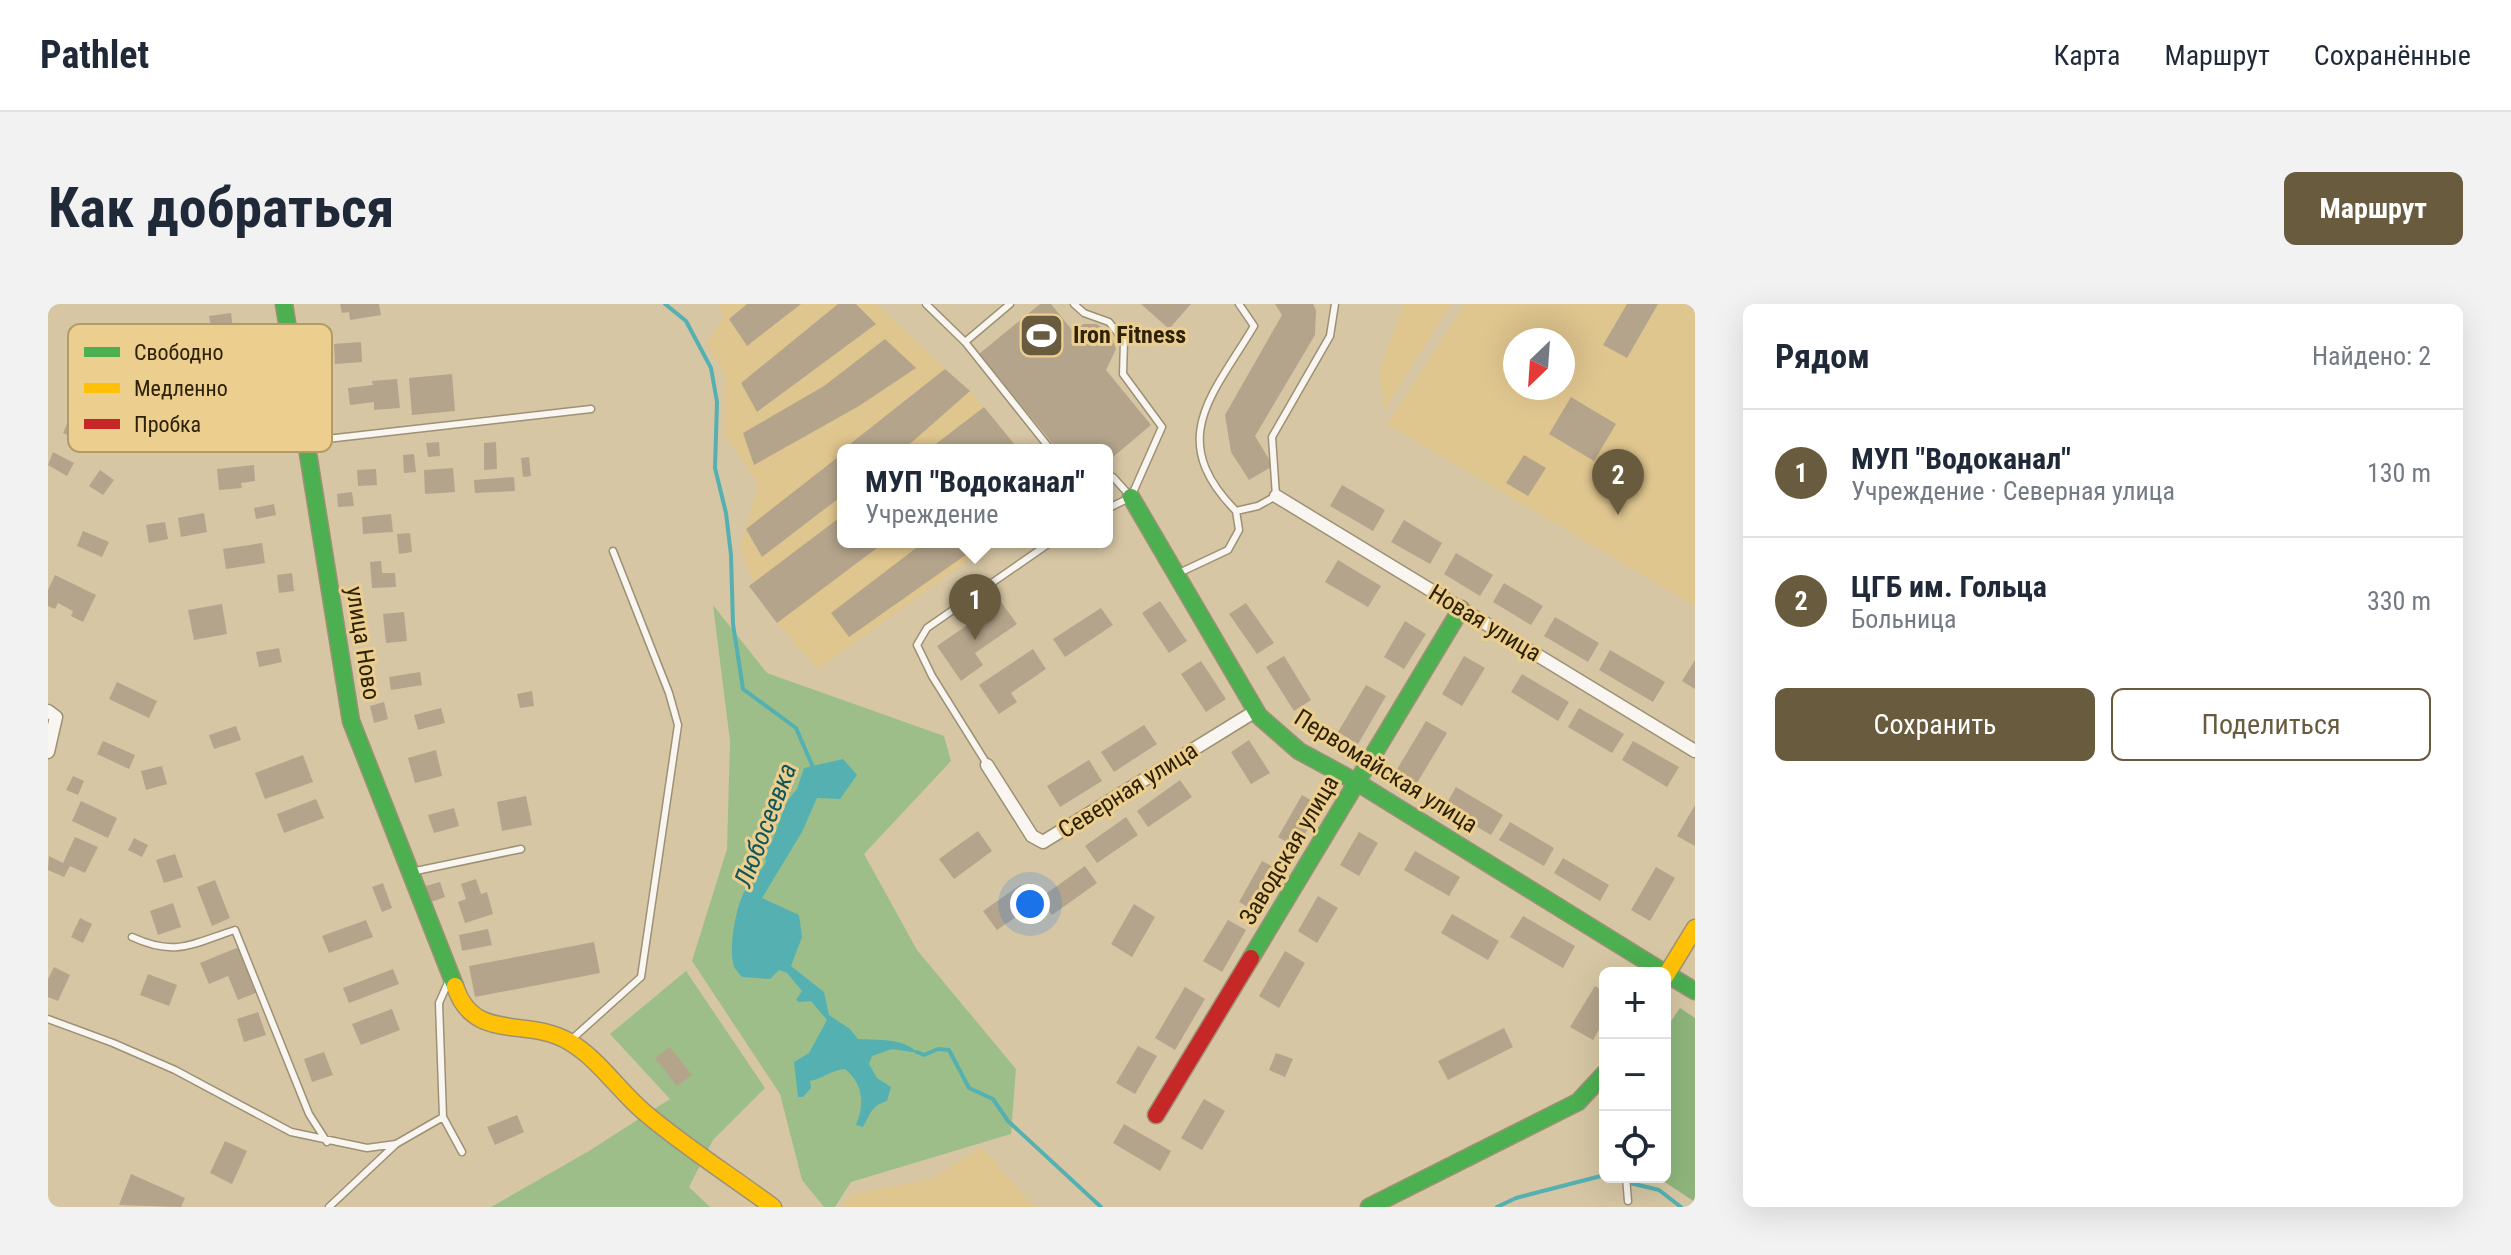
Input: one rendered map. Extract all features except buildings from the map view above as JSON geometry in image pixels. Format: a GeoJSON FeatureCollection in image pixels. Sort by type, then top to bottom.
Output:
{"type":"FeatureCollection","features":[{"type":"Feature","properties":{"kind":"street","name":"улица Ново"},"geometry":{"type":"LineString","coordinates":[[284,304],[287,324]]}},
{"type":"Feature","properties":{"kind":"street","name":"улица Ново"},"geometry":{"type":"LineString","coordinates":[[308,452],[351,721],[452,975],[454,989],[475,1017],[495,1027],[548,1030],[569,1042],[595,1062],[647,1115],[773,1207]]}},
{"type":"Feature","properties":{"kind":"street","name":"Новая улица"},"geometry":{"type":"LineString","coordinates":[[1276,496],[1695,751]]}},
{"type":"Feature","properties":{"kind":"street","name":"Первомайская улица"},"geometry":{"type":"LineString","coordinates":[[1131,497],[1254,712],[1299,751],[1358,783],[1654,967]]}},
{"type":"Feature","properties":{"kind":"street","name":"Заводская улица"},"geometry":{"type":"LineString","coordinates":[[1156,1115],[1461,609]]}},
{"type":"Feature","properties":{"kind":"street"},"geometry":{"type":"LineString","coordinates":[[48,711],[56,717],[48,752]]}},
{"type":"Feature","properties":{"kind":"street","name":"Северная улица"},"geometry":{"type":"LineString","coordinates":[[987,765],[1032,836],[1043,842],[1254,712]]}},
{"type":"Feature","properties":{"kind":"street"},"geometry":{"type":"LineString","coordinates":[[1670,967],[1695,928]]}},
{"type":"Feature","properties":{"kind":"street","name":"Первомайская улица"},"geometry":{"type":"LineString","coordinates":[[1671,977],[1695,991]]}},
{"type":"Feature","properties":{"kind":"street"},"geometry":{"type":"LineString","coordinates":[[1369,1207],[1578,1102],[1599,1079]]}},
{"type":"Feature","properties":{"kind":"lane"},"geometry":{"type":"LineString","coordinates":[[926,304],[965,342],[1046,444]]}},
{"type":"Feature","properties":{"kind":"lane"},"geometry":{"type":"LineString","coordinates":[[965,342],[1010,304]]}},
{"type":"Feature","properties":{"kind":"lane"},"geometry":{"type":"LineString","coordinates":[[1074,304],[1084,313],[1109,322],[1124,341],[1123,374],[1162,427],[1131,497],[1113,506]]}},
{"type":"Feature","properties":{"kind":"lane"},"geometry":{"type":"LineString","coordinates":[[1175,575],[1228,550],[1239,530],[1236,511],[1216,490],[1198,445],[1202,413],[1254,326],[1239,304]]}},
{"type":"Feature","properties":{"kind":"lane"},"geometry":{"type":"LineString","coordinates":[[1236,511],[1258,506],[1276,496],[1272,437],[1330,336],[1335,304]]}},
{"type":"Feature","properties":{"kind":"lane"},"geometry":{"type":"LineString","coordinates":[[332,438],[591,409]]}},
{"type":"Feature","properties":{"kind":"lane"},"geometry":{"type":"LineString","coordinates":[[1113,477],[1131,497]]}},
{"type":"Feature","properties":{"kind":"lane"},"geometry":{"type":"LineString","coordinates":[[987,765],[932,676],[917,645],[927,628],[1042,548]]}},
{"type":"Feature","properties":{"kind":"lane"},"geometry":{"type":"LineString","coordinates":[[569,1042],[641,977],[678,725],[669,693],[613,551]]}},
{"type":"Feature","properties":{"kind":"lane"},"geometry":{"type":"LineString","coordinates":[[411,872],[521,849]]}},
{"type":"Feature","properties":{"kind":"lane"},"geometry":{"type":"LineString","coordinates":[[132,937],[151,946],[173,950],[235,930],[309,1114],[327,1142]]}},
{"type":"Feature","properties":{"kind":"lane"},"geometry":{"type":"LineString","coordinates":[[452,975],[439,1003],[443,1117],[462,1152]]}},
{"type":"Feature","properties":{"kind":"lane"},"geometry":{"type":"LineString","coordinates":[[48,1019],[175,1070],[291,1132],[367,1148],[396,1144]]}},
{"type":"Feature","properties":{"kind":"lane"},"geometry":{"type":"LineString","coordinates":[[329,1207],[396,1144],[443,1117]]}},
{"type":"Feature","properties":{"kind":"lane"},"geometry":{"type":"LineString","coordinates":[[1626,1183],[1628,1201]]}},
{"type":"Feature","properties":{"kind":"shaded area"},"geometry":{"type":"Polygon","coordinates":[[[717,304],[876,304],[970,391],[1015,444],[837,444],[837,548],[986,548],[818,669],[777,623],[754,585],[740,547],[759,484],[725,436],[725,376],[707,344],[724,316],[717,304]]]}},
{"type":"Feature","properties":{"kind":"shaded area"},"geometry":{"type":"Polygon","coordinates":[[[1404,304],[1451,304],[1385,409],[1379,372],[1404,304]]]}},
{"type":"Feature","properties":{"kind":"shaded area"},"geometry":{"type":"Polygon","coordinates":[[[1465,304],[1695,304],[1695,606],[1387,424],[1465,304]]]}},
{"type":"Feature","properties":{"kind":"shaded area"},"geometry":{"type":"Polygon","coordinates":[[[981,1147],[1038,1207],[842,1207],[850,1195],[932,1179],[981,1147]]]}},
{"type":"Feature","properties":{"kind":"green space"},"geometry":{"type":"Polygon","coordinates":[[[713,605],[767,673],[944,736],[951,761],[864,854],[917,950],[1016,1069],[1011,1134],[851,1182],[835,1207],[824,1207],[802,1180],[780,1094],[692,961],[727,849],[730,741],[713,605]]]}},
{"type":"Feature","properties":{"kind":"green space"},"geometry":{"type":"Polygon","coordinates":[[[686,971],[765,1088],[713,1140],[689,1187],[710,1207],[491,1207],[589,1151],[670,1099],[610,1034],[686,971]]]}},
{"type":"Feature","properties":{"kind":"green space"},"geometry":{"type":"Polygon","coordinates":[[[1680,1008],[1695,1018],[1695,1202],[1666,1183],[1671,1183],[1671,1021],[1680,1008]]]}},
{"type":"Feature","properties":{"kind":"water"},"geometry":{"type":"Polygon","coordinates":[[[843,759],[857,775],[840,799],[817,798],[802,832],[762,898],[799,915],[802,937],[791,966],[824,992],[829,1015],[850,1029],[858,1039],[898,1042],[918,1053],[892,1049],[872,1056],[869,1064],[877,1078],[891,1087],[887,1101],[874,1108],[863,1127],[856,1125],[861,1094],[856,1081],[845,1069],[810,1081],[811,1088],[803,1097],[798,1097],[794,1062],[809,1053],[827,1020],[811,1001],[796,1000],[802,991],[787,973],[779,970],[770,979],[742,977],[732,959],[739,904],[749,884],[766,862],[764,851],[772,841],[804,768],[843,759]]]}},
{"type":"Feature","properties":{"kind":"waterway","name":"Любосеевка"},"geometry":{"type":"LineString","coordinates":[[665,304],[686,321],[711,368],[717,402],[715,468],[726,513],[733,624],[743,689],[796,728],[813,767]]}},
{"type":"Feature","properties":{"kind":"waterway","name":"Любосеевка"},"geometry":{"type":"LineString","coordinates":[[917,1052],[924,1055],[938,1049],[949,1050],[969,1088],[993,1099],[1008,1121],[1101,1207]]}},
{"type":"Feature","properties":{"kind":"waterway","name":"Любосеевка"},"geometry":{"type":"LineString","coordinates":[[1497,1207],[1516,1198],[1601,1176],[1659,1190],[1681,1207]]}},
{"type":"Feature","properties":{"kind":"traffic: fast"},"geometry":{"type":"LineString","coordinates":[[284,304],[287,324]]}},
{"type":"Feature","properties":{"kind":"traffic: fast"},"geometry":{"type":"LineString","coordinates":[[308,452],[351,721],[455,986]]}},
{"type":"Feature","properties":{"kind":"traffic: fast"},"geometry":{"type":"LineString","coordinates":[[1131,497],[1259,716],[1299,751],[1358,783],[1655,967]]}},
{"type":"Feature","properties":{"kind":"traffic: fast"},"geometry":{"type":"LineString","coordinates":[[1251,958],[1461,609]]}},
{"type":"Feature","properties":{"kind":"traffic: fast"},"geometry":{"type":"LineString","coordinates":[[1671,977],[1695,991]]}},
{"type":"Feature","properties":{"kind":"traffic: fast"},"geometry":{"type":"LineString","coordinates":[[1369,1207],[1578,1102],[1599,1079]]}},
{"type":"Feature","properties":{"kind":"traffic: slow"},"geometry":{"type":"LineString","coordinates":[[1671,967],[1695,928]]}},
{"type":"Feature","properties":{"kind":"traffic: slow"},"geometry":{"type":"LineString","coordinates":[[455,986],[463,1004],[474,1015],[503,1026],[552,1034],[579,1048],[660,1125],[773,1207]]}},
{"type":"Feature","properties":{"kind":"traffic: jam"},"geometry":{"type":"LineString","coordinates":[[1156,1115],[1251,958]]}},
{"type":"Feature","properties":{"kind":"place","name":"Iron Fitness"},"geometry":{"type":"Point","coordinates":[1042,335]}},
{"type":"Feature","properties":{"kind":"place","name":"ЦГБ им. Гольца"},"geometry":{"type":"Point","coordinates":[1618,515]}},
{"type":"Feature","properties":{"kind":"place","name":"МУП \"Водоканал\""},"geometry":{"type":"Point","coordinates":[975,640]}}]}
